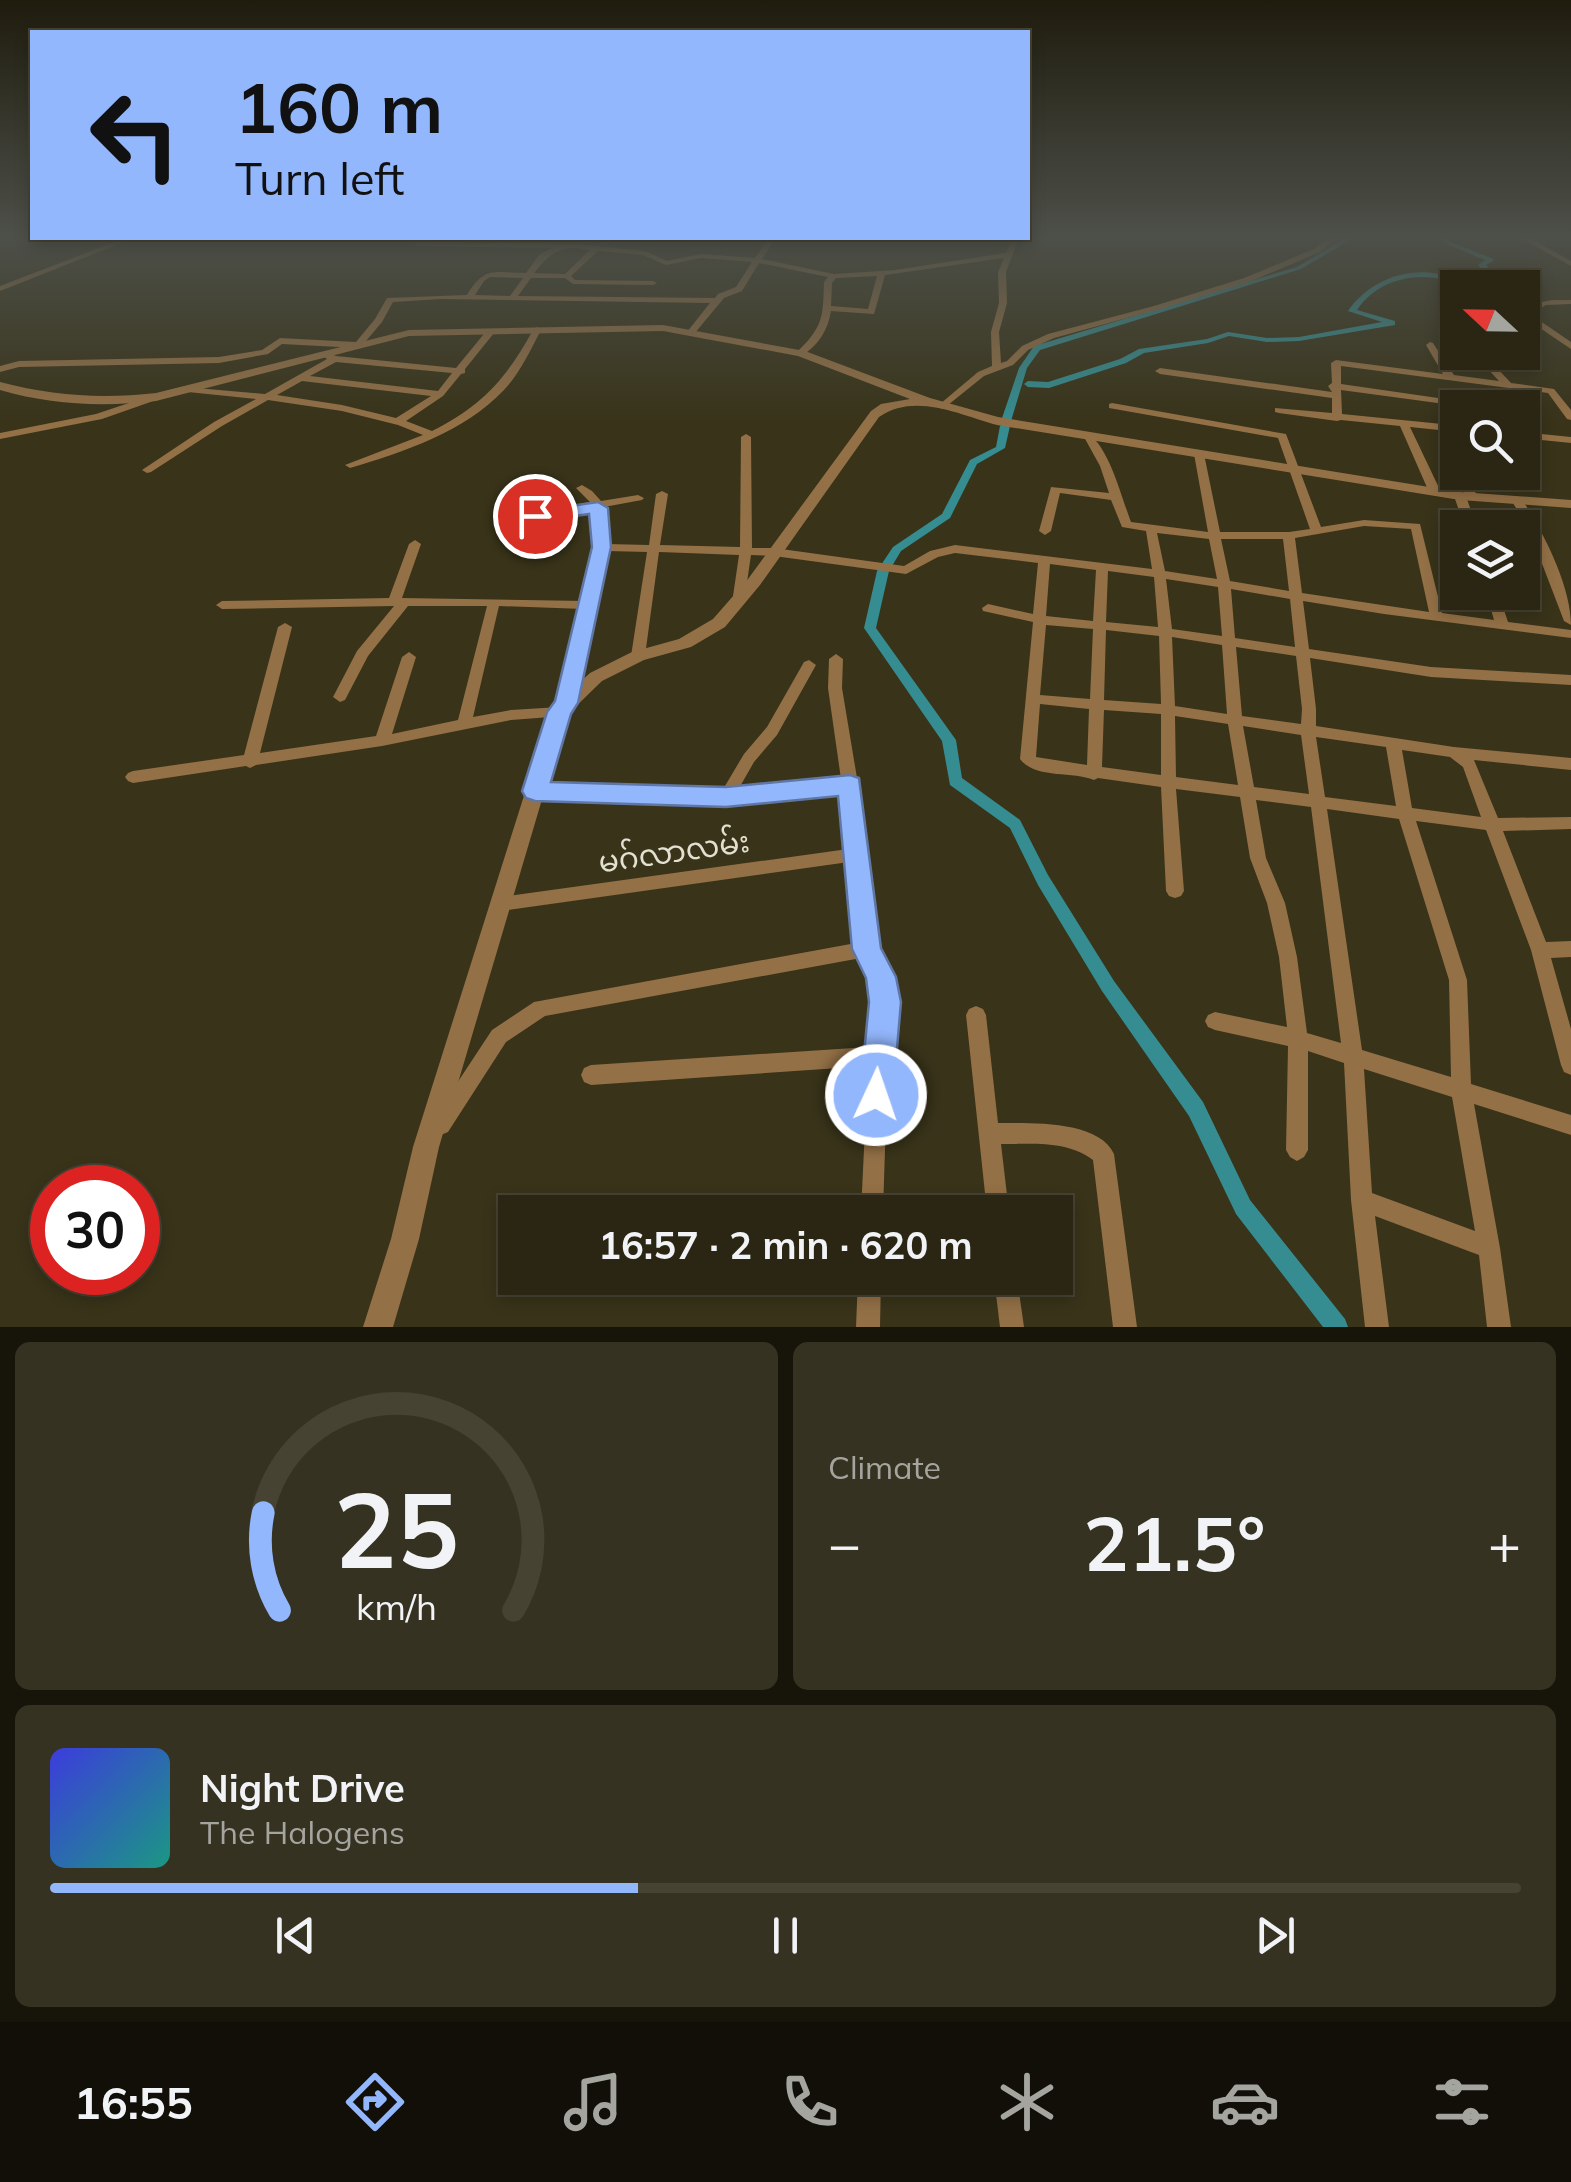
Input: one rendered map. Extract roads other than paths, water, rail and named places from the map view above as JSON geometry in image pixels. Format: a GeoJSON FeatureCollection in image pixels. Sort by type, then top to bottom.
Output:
{"type":"FeatureCollection","features":[{"type":"Feature","properties":{"kind":"street"},"geometry":{"type":"LineString","coordinates":[[358,345],[390,300],[445,298]]}},
{"type":"Feature","properties":{"kind":"street"},"geometry":{"type":"LineString","coordinates":[[510,298],[717,301]]}},
{"type":"Feature","properties":{"kind":"street"},"geometry":{"type":"LineString","coordinates":[[691,332],[723,298]]}},
{"type":"Feature","properties":{"kind":"street"},"geometry":{"type":"LineString","coordinates":[[801,353],[817,340],[830,308],[829,298]]}},
{"type":"Feature","properties":{"kind":"street"},"geometry":{"type":"LineString","coordinates":[[830,308],[871,312],[875,298]]}},
{"type":"Feature","properties":{"kind":"street"},"geometry":{"type":"LineString","coordinates":[[997,367],[995,332],[1003,298]]}},
{"type":"Feature","properties":{"kind":"street"},"geometry":{"type":"LineString","coordinates":[[132,777],[382,741],[563,708],[596,677],[638,656],[685,643],[720,623],[874,414],[885,407],[934,404],[980,374],[1010,362],[1024,348],[1051,336],[1180,298]]}},
{"type":"Feature","properties":{"kind":"street"},"geometry":{"type":"LineString","coordinates":[[1570,344],[1525,314],[1549,301],[1571,302]]}},
{"type":"Feature","properties":{"kind":"street"},"geometry":{"type":"LineString","coordinates":[[0,436],[98,417],[156,397],[409,333],[634,328],[691,332],[801,353],[934,404],[997,422],[1436,492],[1571,504]]}},
{"type":"Feature","properties":{"kind":"street"},"geometry":{"type":"LineString","coordinates":[[350,465],[466,418],[490,401],[510,382],[537,330]]}},
{"type":"Feature","properties":{"kind":"street"},"geometry":{"type":"LineString","coordinates":[[399,421],[440,394],[491,331]]}},
{"type":"Feature","properties":{"kind":"street"},"geometry":{"type":"LineString","coordinates":[[0,369],[19,364],[218,360],[265,352],[280,341],[358,345]]}},
{"type":"Feature","properties":{"kind":"street"},"geometry":{"type":"LineString","coordinates":[[1430,346],[1451,379]]}},
{"type":"Feature","properties":{"kind":"street"},"geometry":{"type":"LineString","coordinates":[[147,470],[301,378],[330,356],[462,371]]}},
{"type":"Feature","properties":{"kind":"street"},"geometry":{"type":"LineString","coordinates":[[1337,418],[1333,390],[1336,363],[1551,391],[1571,418]]}},
{"type":"Feature","properties":{"kind":"street"},"geometry":{"type":"LineString","coordinates":[[1494,370],[1510,386]]}},
{"type":"Feature","properties":{"kind":"street"},"geometry":{"type":"LineString","coordinates":[[1160,371],[1440,401]]}},
{"type":"Feature","properties":{"kind":"street"},"geometry":{"type":"LineString","coordinates":[[301,378],[440,394]]}},
{"type":"Feature","properties":{"kind":"street"},"geometry":{"type":"LineString","coordinates":[[0,386],[66,402],[156,397]]}},
{"type":"Feature","properties":{"kind":"street"},"geometry":{"type":"LineString","coordinates":[[188,389],[265,397],[399,421],[431,434]]}},
{"type":"Feature","properties":{"kind":"street"},"geometry":{"type":"LineString","coordinates":[[1554,395],[1571,396]]}},
{"type":"Feature","properties":{"kind":"street"},"geometry":{"type":"LineString","coordinates":[[1112,406],[1282,436],[1317,531]]}},
{"type":"Feature","properties":{"kind":"street"},"geometry":{"type":"LineString","coordinates":[[1279,410],[1440,427]]}},
{"type":"Feature","properties":{"kind":"street"},"geometry":{"type":"LineString","coordinates":[[1404,424],[1436,492]]}},
{"type":"Feature","properties":{"kind":"street"},"geometry":{"type":"LineString","coordinates":[[738,602],[746,550],[746,436]]}},
{"type":"Feature","properties":{"kind":"street"},"geometry":{"type":"LineString","coordinates":[[1089,437],[1126,525],[1151,532],[1289,536],[1364,524],[1416,526],[1436,616]]}},
{"type":"Feature","properties":{"kind":"street"},"geometry":{"type":"LineString","coordinates":[[1540,437],[1571,440]]}},
{"type":"Feature","properties":{"kind":"street"},"geometry":{"type":"LineString","coordinates":[[1199,454],[1224,584],[1234,720],[1258,858],[1276,903],[1288,957],[1298,1038],[1298,1150]]}},
{"type":"Feature","properties":{"kind":"street"},"geometry":{"type":"LineString","coordinates":[[378,1327],[405,1239],[426,1146],[563,708],[602,547],[596,499],[582,488]]}},
{"type":"Feature","properties":{"kind":"street"},"geometry":{"type":"LineString","coordinates":[[1045,531],[1055,489],[1116,497]]}},
{"type":"Feature","properties":{"kind":"street"},"geometry":{"type":"LineString","coordinates":[[1467,490],[1468,510]]}},
{"type":"Feature","properties":{"kind":"street"},"geometry":{"type":"LineString","coordinates":[[638,656],[662,494]]}},
{"type":"Feature","properties":{"kind":"street"},"geometry":{"type":"LineString","coordinates":[[513,518],[598,508],[638,498]]}},
{"type":"Feature","properties":{"kind":"street"},"geometry":{"type":"LineString","coordinates":[[1517,500],[1534,527],[1571,621]]}},
{"type":"Feature","properties":{"kind":"street"},"geometry":{"type":"LineString","coordinates":[[1151,532],[1161,574],[1166,632],[1168,839],[1175,890]]}},
{"type":"Feature","properties":{"kind":"street"},"geometry":{"type":"LineString","coordinates":[[1289,536],[1308,731],[1353,1056],[1362,1200],[1376,1327]]}},
{"type":"Feature","properties":{"kind":"street"},"geometry":{"type":"LineString","coordinates":[[340,697],[362,654],[400,601],[415,544]]}},
{"type":"Feature","properties":{"kind":"street"},"geometry":{"type":"LineString","coordinates":[[602,547],[774,552],[906,570],[934,554],[955,550],[1161,574],[1571,634]]}},
{"type":"Feature","properties":{"kind":"street"},"geometry":{"type":"LineString","coordinates":[[1044,562],[1028,759],[1033,764],[1169,780],[1248,795],[1405,811],[1493,826],[1571,823]]}},
{"type":"Feature","properties":{"kind":"street"},"geometry":{"type":"LineString","coordinates":[[1094,774],[1102,569]]}},
{"type":"Feature","properties":{"kind":"street"},"geometry":{"type":"LineString","coordinates":[[222,605],[400,601],[588,605]]}},
{"type":"Feature","properties":{"kind":"street"},"geometry":{"type":"LineString","coordinates":[[464,726],[494,602]]}},
{"type":"Feature","properties":{"kind":"street"},"geometry":{"type":"LineString","coordinates":[[988,608],[1042,620],[1166,632],[1431,672],[1571,680]]}},
{"type":"Feature","properties":{"kind":"street"},"geometry":{"type":"LineString","coordinates":[[1498,610],[1502,623]]}},
{"type":"Feature","properties":{"kind":"street"},"geometry":{"type":"LineString","coordinates":[[250,762],[285,628]]}},
{"type":"Feature","properties":{"kind":"street"},"geometry":{"type":"LineString","coordinates":[[382,741],[410,657]]}},
{"type":"Feature","properties":{"kind":"street"},"geometry":{"type":"LineString","coordinates":[[836,659],[835,688],[850,784],[866,949],[881,977],[885,1002],[878,1056],[873,1195]]}},
{"type":"Feature","properties":{"kind":"street"},"geometry":{"type":"LineString","coordinates":[[726,797],[748,758],[772,730],[809,665]]}},
{"type":"Feature","properties":{"kind":"street"},"geometry":{"type":"LineString","coordinates":[[1034,699],[1168,710],[1393,744],[1571,764]]}},
{"type":"Feature","properties":{"kind":"street"},"geometry":{"type":"LineString","coordinates":[[1393,744],[1405,811],[1458,980],[1461,1091],[1490,1248],[1499,1327]]}},
{"type":"Feature","properties":{"kind":"street"},"geometry":{"type":"LineString","coordinates":[[1454,752],[1469,764],[1540,950],[1571,1065]]}},
{"type":"Feature","properties":{"kind":"street"},"geometry":{"type":"LineString","coordinates":[[535,791],[726,797],[850,784]]}},
{"type":"Feature","properties":{"kind":"street","name":"မဂ်လာလမ်း"},"geometry":{"type":"LineString","coordinates":[[501,904],[854,855]]}},
{"type":"Feature","properties":{"kind":"street"},"geometry":{"type":"LineString","coordinates":[[426,1146],[499,1036],[540,1008],[866,949]]}},
{"type":"Feature","properties":{"kind":"street"},"geometry":{"type":"LineString","coordinates":[[1540,950],[1571,949]]}},
{"type":"Feature","properties":{"kind":"street"},"geometry":{"type":"LineString","coordinates":[[976,1015],[996,1195]]}},
{"type":"Feature","properties":{"kind":"street"},"geometry":{"type":"LineString","coordinates":[[1215,1021],[1298,1038],[1571,1125]]}},
{"type":"Feature","properties":{"kind":"street"},"geometry":{"type":"LineString","coordinates":[[591,1075],[878,1056]]}},
{"type":"Feature","properties":{"kind":"street"},"geometry":{"type":"LineString","coordinates":[[989,1134],[1069,1138],[1092,1143],[1104,1154],[1125,1327]]}},
{"type":"Feature","properties":{"kind":"street"},"geometry":{"type":"LineString","coordinates":[[1362,1200],[1490,1248]]}},
{"type":"Feature","properties":{"kind":"street"},"geometry":{"type":"LineString","coordinates":[[868,1327],[869,1295]]}},
{"type":"Feature","properties":{"kind":"street"},"geometry":{"type":"LineString","coordinates":[[1008,1295],[1012,1327]]}},
{"type":"Feature","properties":{"kind":"waterway"},"geometry":{"type":"LineString","coordinates":[[1006,421],[1023,368],[1037,348],[1201,298]]}},
{"type":"Feature","properties":{"kind":"waterway"},"geometry":{"type":"LineString","coordinates":[[1028,384],[1049,385],[1142,351],[1228,334],[1267,340],[1299,339],[1392,323],[1352,311],[1362,298]]}},
{"type":"Feature","properties":{"kind":"waterway"},"geometry":{"type":"LineString","coordinates":[[1005,426],[1000,448],[973,462],[946,516],[897,549],[883,571],[870,628],[949,740],[955,781],[1015,824],[1043,880],[1108,986],[1196,1109],[1243,1207],[1337,1327]]}}]}
